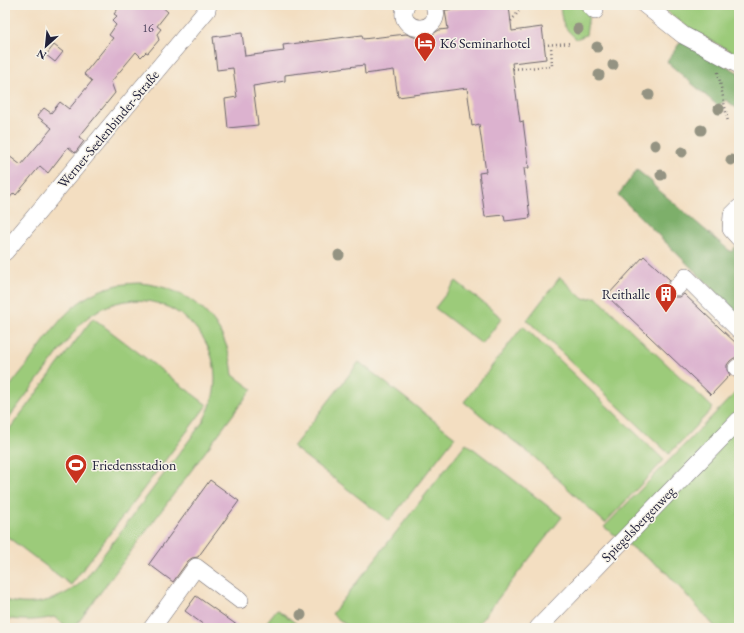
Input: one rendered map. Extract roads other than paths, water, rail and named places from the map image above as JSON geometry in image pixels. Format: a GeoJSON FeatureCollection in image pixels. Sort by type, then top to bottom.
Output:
{"type":"FeatureCollection","features":[{"type":"Feature","properties":{"kind":"street","name":"Werner-Seelenbinder-Straße"},"geometry":{"type":"LineString","coordinates":[[5,252],[207,10],[208,5]]}},
{"type":"Feature","properties":{"kind":"street"},"geometry":{"type":"LineString","coordinates":[[406,5],[404,14],[405,19],[413,27],[419,28],[429,26],[433,22],[436,11],[434,5]]}},
{"type":"Feature","properties":{"kind":"street"},"geometry":{"type":"LineString","coordinates":[[645,5],[683,36],[739,65]]}},
{"type":"Feature","properties":{"kind":"street"},"geometry":{"type":"LineString","coordinates":[[739,208],[732,215],[731,229],[739,238]]}},
{"type":"Feature","properties":{"kind":"street"},"geometry":{"type":"LineString","coordinates":[[677,287],[686,277],[734,332]]}},
{"type":"Feature","properties":{"kind":"street","name":"Spiegelsbergenweg"},"geometry":{"type":"LineString","coordinates":[[538,628],[739,420]]}},
{"type":"Feature","properties":{"kind":"street"},"geometry":{"type":"LineString","coordinates":[[152,628],[196,567],[240,600]]}},
{"type":"Feature","properties":{"kind":"place","name":"K6 Seminarhotel"},"geometry":{"type":"Point","coordinates":[425,62]}},
{"type":"Feature","properties":{"kind":"place","name":"Reithalle"},"geometry":{"type":"Point","coordinates":[666,314]}},
{"type":"Feature","properties":{"kind":"place","name":"Friedensstadion"},"geometry":{"type":"Point","coordinates":[76,484]}}]}
